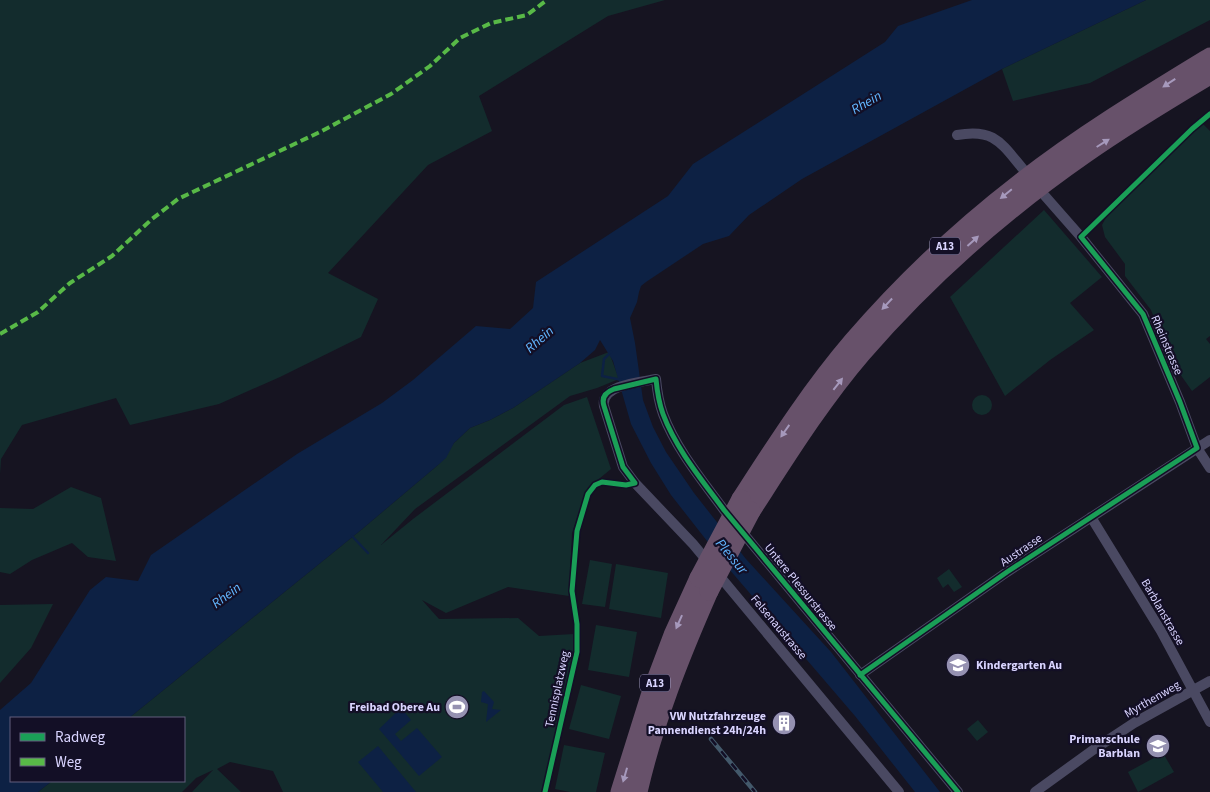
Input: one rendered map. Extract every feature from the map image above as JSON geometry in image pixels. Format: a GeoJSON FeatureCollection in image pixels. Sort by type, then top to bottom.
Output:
{"type":"FeatureCollection","features":[{"type":"Feature","properties":{"kind":"highway","name":"A13"},"geometry":{"type":"LineString","coordinates":[[620,792],[650,696],[672,635],[704,584],[784,432],[823,378],[852,342],[927,263],[966,227],[1021,182],[1080,140],[1210,57]]}},
{"type":"Feature","properties":{"kind":"highway","name":"A13"},"geometry":{"type":"LineString","coordinates":[[746,505],[835,387],[886,326],[938,272],[1006,214],[1086,153],[1210,75]]}},
{"type":"Feature","properties":{"kind":"highway","name":"A13"},"geometry":{"type":"LineString","coordinates":[[638,792],[660,712],[682,653],[704,584]]}},
{"type":"Feature","properties":{"kind":"street"},"geometry":{"type":"LineString","coordinates":[[957,135],[980,133],[994,138],[1023,169]]}},
{"type":"Feature","properties":{"kind":"street","name":"Rheinstrasse"},"geometry":{"type":"LineString","coordinates":[[1045,196],[1082,236],[1143,314],[1197,448],[1210,468]]}},
{"type":"Feature","properties":{"kind":"street","name":"Felsenaustrasse"},"geometry":{"type":"LineString","coordinates":[[656,379],[618,388],[606,394],[603,403],[623,467],[635,483],[699,550],[898,792]]}},
{"type":"Feature","properties":{"kind":"street","name":"Untere Plessurstrasse"},"geometry":{"type":"LineString","coordinates":[[656,379],[662,412],[670,430],[699,476],[724,510],[958,792]]}},
{"type":"Feature","properties":{"kind":"street","name":"Austrasse"},"geometry":{"type":"LineString","coordinates":[[860,675],[942,616],[1210,440]]}},
{"type":"Feature","properties":{"kind":"street","name":"Barblanstrasse"},"geometry":{"type":"LineString","coordinates":[[1091,517],[1161,632],[1210,722]]}},
{"type":"Feature","properties":{"kind":"street","name":"Myrthenweg"},"geometry":{"type":"LineString","coordinates":[[1034,792],[1134,723],[1210,681]]}},
{"type":"Feature","properties":{"kind":"green space"},"geometry":{"type":"Polygon","coordinates":[[[0,0],[665,0],[608,16],[479,96],[492,131],[428,165],[328,273],[378,299],[361,337],[280,377],[219,404],[130,425],[116,398],[22,425],[1,459],[0,474],[0,0]]]}},
{"type":"Feature","properties":{"kind":"green space"},"geometry":{"type":"Polygon","coordinates":[[[1146,0],[1210,0],[1210,20],[1090,83],[1013,101],[1002,69],[1146,0]]]}},
{"type":"Feature","properties":{"kind":"green space"},"geometry":{"type":"Polygon","coordinates":[[[1200,124],[1203,124],[1210,131],[1210,336],[1206,339],[1210,344],[1210,377],[1192,391],[1173,364],[1151,310],[1125,276],[1125,264],[1105,237],[1102,225],[1108,214],[1200,124]]]}},
{"type":"Feature","properties":{"kind":"green space"},"geometry":{"type":"Polygon","coordinates":[[[1044,210],[1102,277],[1070,303],[1094,330],[1050,360],[1005,396],[950,297],[1044,210]]]}},
{"type":"Feature","properties":{"kind":"green space"},"geometry":{"type":"Polygon","coordinates":[[[609,352],[619,379],[570,396],[415,509],[381,545],[564,405],[587,397],[611,469],[589,487],[572,533],[569,596],[508,587],[446,613],[422,600],[439,619],[518,618],[539,636],[574,634],[572,667],[543,792],[283,792],[273,771],[230,762],[217,769],[241,792],[192,792],[213,770],[196,778],[182,792],[38,792],[51,782],[185,782],[185,717],[130,717],[361,530],[438,465],[454,443],[470,428],[513,408],[580,363],[609,352]]]}},
{"type":"Feature","properties":{"kind":"green space"},"geometry":{"type":"Polygon","coordinates":[[[982,395],[989,398],[992,405],[989,412],[982,415],[975,412],[972,405],[975,398],[982,395]]]}},
{"type":"Feature","properties":{"kind":"green space"},"geometry":{"type":"Polygon","coordinates":[[[71,487],[101,498],[116,561],[88,557],[72,543],[32,560],[10,574],[0,572],[0,508],[33,509],[71,487]]]}},
{"type":"Feature","properties":{"kind":"green space"},"geometry":{"type":"Polygon","coordinates":[[[590,560],[612,564],[605,607],[582,604],[590,560]]]}},
{"type":"Feature","properties":{"kind":"green space"},"geometry":{"type":"Polygon","coordinates":[[[616,564],[668,573],[661,618],[609,609],[616,564]]]}},
{"type":"Feature","properties":{"kind":"green space"},"geometry":{"type":"Polygon","coordinates":[[[949,569],[962,587],[954,592],[948,584],[943,588],[937,578],[949,569]]]}},
{"type":"Feature","properties":{"kind":"green space"},"geometry":{"type":"Polygon","coordinates":[[[53,604],[31,648],[0,683],[0,605],[53,604]]]}},
{"type":"Feature","properties":{"kind":"green space"},"geometry":{"type":"Polygon","coordinates":[[[596,625],[637,632],[629,677],[588,670],[596,625]]]}},
{"type":"Feature","properties":{"kind":"green space"},"geometry":{"type":"Polygon","coordinates":[[[581,685],[621,696],[609,739],[569,729],[581,685]]]}},
{"type":"Feature","properties":{"kind":"green space"},"geometry":{"type":"Polygon","coordinates":[[[978,720],[988,732],[977,741],[967,729],[978,720]]]}},
{"type":"Feature","properties":{"kind":"green space"},"geometry":{"type":"Polygon","coordinates":[[[564,745],[605,753],[596,792],[570,792],[555,789],[564,745]]]}},
{"type":"Feature","properties":{"kind":"green space"},"geometry":{"type":"Polygon","coordinates":[[[1163,753],[1174,772],[1138,792],[1128,772],[1163,753]]]}},
{"type":"Feature","properties":{"kind":"water"},"geometry":{"type":"Polygon","coordinates":[[[972,0],[1146,0],[1002,69],[802,179],[749,215],[729,236],[703,244],[641,286],[630,318],[643,400],[653,427],[666,452],[694,493],[746,559],[831,652],[940,792],[915,792],[855,716],[729,569],[671,495],[651,463],[631,424],[613,361],[600,340],[595,350],[580,363],[513,408],[470,428],[454,443],[446,458],[438,465],[361,530],[130,717],[10,717],[10,782],[51,782],[38,792],[0,792],[0,710],[31,683],[90,590],[106,577],[138,581],[151,555],[297,454],[382,403],[413,380],[476,326],[510,329],[533,308],[536,282],[668,196],[693,164],[885,42],[898,26],[972,0]]]}},
{"type":"Feature","properties":{"kind":"water"},"geometry":{"type":"Polygon","coordinates":[[[484,691],[494,702],[492,709],[501,710],[486,722],[488,704],[481,702],[482,692],[484,691]]]}},
{"type":"Feature","properties":{"kind":"water"},"geometry":{"type":"Polygon","coordinates":[[[401,708],[411,720],[395,734],[401,741],[417,728],[442,757],[419,776],[379,729],[401,708]]]}},
{"type":"Feature","properties":{"kind":"water"},"geometry":{"type":"Polygon","coordinates":[[[378,746],[416,792],[383,792],[358,762],[378,746]]]}},
{"type":"Feature","properties":{"kind":"waterway"},"geometry":{"type":"LineString","coordinates":[[611,352],[604,359],[602,376],[622,380]]}},
{"type":"Feature","properties":{"kind":"waterway"},"geometry":{"type":"LineString","coordinates":[[352,536],[368,553]]}},
{"type":"Feature","properties":{"kind":"railway"},"geometry":{"type":"LineString","coordinates":[[711,739],[755,792]]}},
{"type":"Feature","properties":{"kind":"marked path"},"geometry":{"type":"LineString","coordinates":[[0,334],[38,312],[70,283],[112,256],[152,219],[178,199],[322,131],[391,94],[430,66],[460,38],[491,23],[527,15],[547,0]]}},
{"type":"Feature","properties":{"kind":"cycle path"},"geometry":{"type":"LineString","coordinates":[[860,675],[1007,572],[1197,448],[1143,314],[1081,237],[1192,129],[1210,114]]}},
{"type":"Feature","properties":{"kind":"cycle path","name":"Tennisplatzweg"},"geometry":{"type":"LineString","coordinates":[[545,792],[577,652],[577,624],[572,591],[577,531],[588,494],[595,485],[602,482],[626,485],[635,483],[623,467],[603,403],[604,397],[614,389],[656,379],[660,405],[668,427],[698,476],[724,510],[958,792]]}},
{"type":"Feature","properties":{"kind":"place","name":"Kindergarten Au"},"geometry":{"type":"Point","coordinates":[958,665]}},
{"type":"Feature","properties":{"kind":"place","name":"Freibad Obere Au"},"geometry":{"type":"Point","coordinates":[457,707]}},
{"type":"Feature","properties":{"kind":"place","name":"VW Nutzfahrzeuge Pannendienst 24h/24h"},"geometry":{"type":"Point","coordinates":[784,723]}},
{"type":"Feature","properties":{"kind":"place","name":"Primarschule Barblan"},"geometry":{"type":"Point","coordinates":[1158,746]}},
{"type":"Feature","properties":{"kind":"water label","name":"Rhein"},"geometry":{"type":"Point","coordinates":[866,102]}},
{"type":"Feature","properties":{"kind":"water label","name":"Rhein"},"geometry":{"type":"Point","coordinates":[539,339]}},
{"type":"Feature","properties":{"kind":"water label","name":"Plessur"},"geometry":{"type":"Point","coordinates":[732,556]}},
{"type":"Feature","properties":{"kind":"water label","name":"Rhein"},"geometry":{"type":"Point","coordinates":[226,595]}}]}
